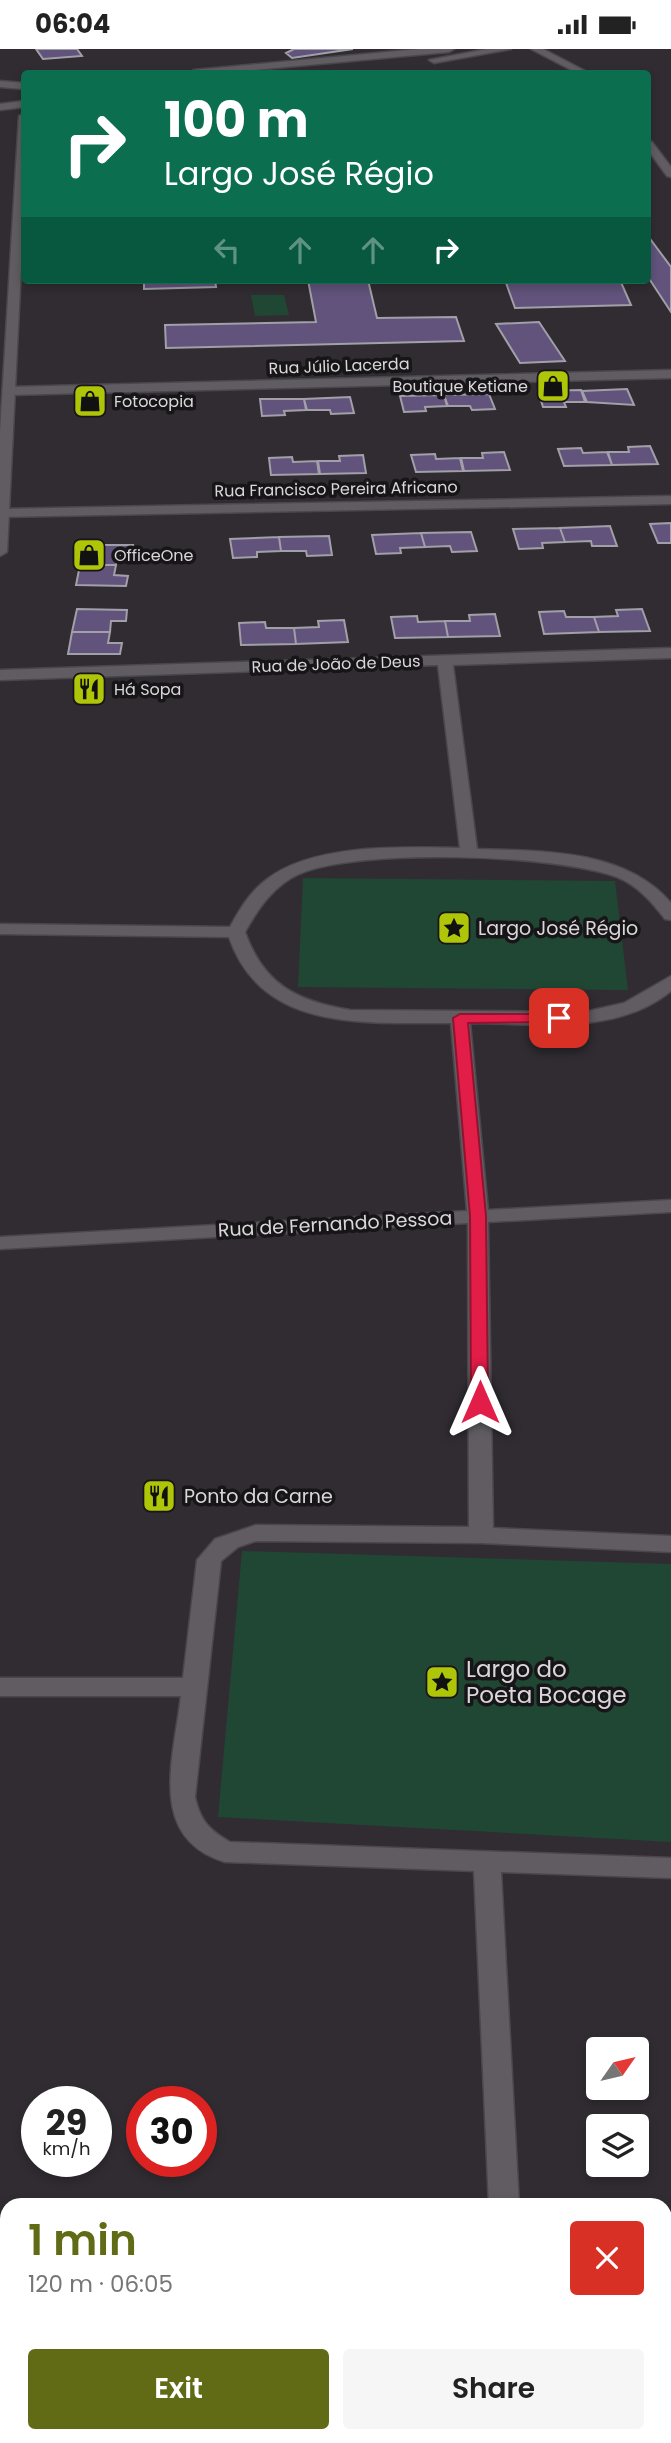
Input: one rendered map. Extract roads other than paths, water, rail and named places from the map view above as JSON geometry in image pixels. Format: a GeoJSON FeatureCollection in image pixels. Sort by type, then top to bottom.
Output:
{"type":"FeatureCollection","features":[{"type":"Feature","properties":{"kind":"street"},"geometry":{"type":"LineString","coordinates":[[226,70],[449,49]]}},
{"type":"Feature","properties":{"kind":"street"},"geometry":{"type":"LineString","coordinates":[[345,70],[465,57],[506,49]]}},
{"type":"Feature","properties":{"kind":"street"},"geometry":{"type":"LineString","coordinates":[[536,49],[578,70]]}},
{"type":"Feature","properties":{"kind":"street"},"geometry":{"type":"LineString","coordinates":[[0,84],[21,84]]}},
{"type":"Feature","properties":{"kind":"street"},"geometry":{"type":"LineString","coordinates":[[0,107],[21,104]]}},
{"type":"Feature","properties":{"kind":"street"},"geometry":{"type":"LineString","coordinates":[[651,148],[671,174]]}},
{"type":"Feature","properties":{"kind":"street"},"geometry":{"type":"LineString","coordinates":[[0,552],[5,390],[21,159]]}},
{"type":"Feature","properties":{"kind":"street","name":"Rua Júlio Lacerda"},"geometry":{"type":"LineString","coordinates":[[5,390],[671,374]]}},
{"type":"Feature","properties":{"kind":"street","name":"Rua Francisco Pereira Africano"},"geometry":{"type":"LineString","coordinates":[[2,513],[671,500]]}},
{"type":"Feature","properties":{"kind":"street","name":"Rua de João de Deus"},"geometry":{"type":"LineString","coordinates":[[0,675],[671,653]]}},
{"type":"Feature","properties":{"kind":"street"},"geometry":{"type":"LineString","coordinates":[[445,661],[469,854]]}},
{"type":"Feature","properties":{"kind":"street"},"geometry":{"type":"LineString","coordinates":[[671,915],[646,886],[605,867],[565,861],[469,854],[406,853],[316,862],[294,869],[271,883],[253,900],[236,932],[242,953],[253,971],[268,986],[295,1002],[320,1012],[350,1016],[584,1018],[618,1013],[642,1004],[671,982]]}},
{"type":"Feature","properties":{"kind":"street"},"geometry":{"type":"LineString","coordinates":[[0,929],[236,932]]}},
{"type":"Feature","properties":{"kind":"street"},"geometry":{"type":"LineString","coordinates":[[460,1018],[478,1216],[481,1535]]}},
{"type":"Feature","properties":{"kind":"street","name":"Rua de Fernando Pessoa"},"geometry":{"type":"LineString","coordinates":[[0,1243],[671,1206]]}},
{"type":"Feature","properties":{"kind":"street"},"geometry":{"type":"LineString","coordinates":[[671,1544],[481,1535],[256,1533],[236,1538],[218,1547],[209,1560],[192,1686],[182,1797],[186,1821],[205,1841],[225,1852],[671,1868]]}},
{"type":"Feature","properties":{"kind":"street"},"geometry":{"type":"LineString","coordinates":[[0,1687],[192,1686]]}},
{"type":"Feature","properties":{"kind":"street"},"geometry":{"type":"LineString","coordinates":[[487,1863],[504,2198]]}},
{"type":"Feature","properties":{"kind":"place","name":"Boutique Ketiane"},"geometry":{"type":"Point","coordinates":[553,386]}},
{"type":"Feature","properties":{"kind":"place","name":"Fotocopia"},"geometry":{"type":"Point","coordinates":[90,401]}},
{"type":"Feature","properties":{"kind":"place","name":"OfficeOne"},"geometry":{"type":"Point","coordinates":[89,555]}},
{"type":"Feature","properties":{"kind":"place","name":"Há Sopa"},"geometry":{"type":"Point","coordinates":[89,689]}},
{"type":"Feature","properties":{"kind":"place","name":"Largo José Régio"},"geometry":{"type":"Point","coordinates":[454,928]}},
{"type":"Feature","properties":{"kind":"place","name":"Ponto da Carne"},"geometry":{"type":"Point","coordinates":[159,1496]}},
{"type":"Feature","properties":{"kind":"place","name":"Largo do Poeta Bocage"},"geometry":{"type":"Point","coordinates":[442,1682]}}]}
